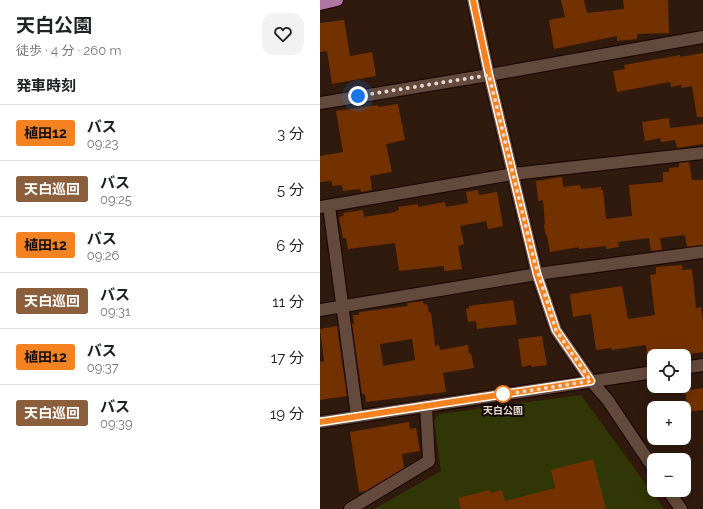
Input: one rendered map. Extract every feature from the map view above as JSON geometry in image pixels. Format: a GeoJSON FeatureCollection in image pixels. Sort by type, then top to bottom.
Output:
{"type":"FeatureCollection","features":[{"type":"Feature","properties":{"kind":"main road"},"geometry":{"type":"LineString","coordinates":[[320,4],[337,0]]}},
{"type":"Feature","properties":{"kind":"street"},"geometry":{"type":"LineString","coordinates":[[473,0],[489,75],[537,274],[556,330],[591,381],[607,399],[647,459]]}},
{"type":"Feature","properties":{"kind":"street"},"geometry":{"type":"LineString","coordinates":[[320,103],[703,37]]}},
{"type":"Feature","properties":{"kind":"street"},"geometry":{"type":"LineString","coordinates":[[357,416],[343,306],[324,206],[513,174],[703,153]]}},
{"type":"Feature","properties":{"kind":"street"},"geometry":{"type":"LineString","coordinates":[[320,310],[537,274],[703,252]]}},
{"type":"Feature","properties":{"kind":"street"},"geometry":{"type":"LineString","coordinates":[[691,367],[703,365]]}},
{"type":"Feature","properties":{"kind":"street"},"geometry":{"type":"LineString","coordinates":[[320,422],[647,373]]}},
{"type":"Feature","properties":{"kind":"street"},"geometry":{"type":"LineString","coordinates":[[350,509],[429,461],[426,406]]}},
{"type":"Feature","properties":{"kind":"street"},"geometry":{"type":"LineString","coordinates":[[673,497],[681,509]]}},
{"type":"Feature","properties":{"kind":"green space","name":"天白公園"},"geometry":{"type":"Polygon","coordinates":[[[581,395],[647,486],[647,497],[655,497],[664,509],[374,509],[441,471],[434,421],[439,414],[581,395]]]}},
{"type":"Feature","properties":{"kind":"building"},"geometry":{"type":"Polygon","coordinates":[[[561,0],[584,0],[587,13],[624,9],[623,0],[668,0],[669,33],[637,34],[637,39],[617,41],[617,36],[554,49],[549,20],[565,17],[561,0]]]}},
{"type":"Feature","properties":{"kind":"building"},"geometry":{"type":"Polygon","coordinates":[[[344,20],[350,56],[372,52],[376,76],[332,84],[327,51],[320,52],[320,23],[344,20]]]}},
{"type":"Feature","properties":{"kind":"building"},"geometry":{"type":"Polygon","coordinates":[[[703,53],[703,117],[697,117],[692,86],[682,88],[681,85],[671,87],[670,82],[617,92],[613,71],[625,69],[624,65],[680,55],[680,57],[703,53]]]}},
{"type":"Feature","properties":{"kind":"building"},"geometry":{"type":"Polygon","coordinates":[[[398,104],[405,140],[386,144],[392,172],[370,176],[372,190],[361,192],[360,189],[343,191],[342,185],[332,186],[332,181],[320,182],[320,156],[343,152],[336,111],[378,105],[378,107],[398,104]]]}},
{"type":"Feature","properties":{"kind":"building"},"geometry":{"type":"Polygon","coordinates":[[[669,118],[670,128],[703,124],[703,144],[677,148],[675,140],[661,142],[660,138],[645,141],[642,122],[669,118]]]}},
{"type":"Feature","properties":{"kind":"building"},"geometry":{"type":"Polygon","coordinates":[[[689,162],[692,180],[703,180],[703,245],[687,247],[685,235],[660,238],[662,250],[651,251],[649,238],[618,242],[619,247],[606,249],[606,246],[579,249],[579,247],[550,252],[545,233],[543,200],[538,201],[536,181],[562,177],[563,187],[580,185],[581,189],[601,187],[601,190],[603,190],[606,219],[632,216],[629,185],[663,182],[663,172],[669,172],[669,168],[679,167],[679,163],[689,162]]]}},
{"type":"Feature","properties":{"kind":"building"},"geometry":{"type":"Polygon","coordinates":[[[478,190],[479,195],[497,192],[503,226],[488,229],[486,221],[460,226],[464,244],[458,246],[462,269],[444,271],[444,266],[399,271],[395,243],[348,249],[346,238],[343,238],[339,217],[344,216],[343,213],[363,210],[364,217],[396,212],[399,210],[398,207],[418,204],[418,207],[445,202],[446,207],[468,203],[466,192],[478,190]]]}},
{"type":"Feature","properties":{"kind":"building"},"geometry":{"type":"Polygon","coordinates":[[[682,265],[682,270],[692,269],[696,308],[701,307],[703,320],[703,352],[691,354],[691,349],[647,349],[647,356],[646,345],[612,350],[611,348],[596,350],[591,314],[573,317],[570,294],[622,286],[628,319],[655,315],[650,275],[656,274],[656,267],[682,265]]]}},
{"type":"Feature","properties":{"kind":"building"},"geometry":{"type":"Polygon","coordinates":[[[513,300],[517,324],[477,329],[476,321],[468,322],[466,309],[469,308],[469,306],[513,300]]]}},
{"type":"Feature","properties":{"kind":"building"},"geometry":{"type":"Polygon","coordinates":[[[423,301],[424,305],[427,304],[429,313],[431,312],[435,346],[439,345],[440,350],[468,345],[469,354],[471,353],[474,368],[443,373],[446,392],[366,402],[365,394],[362,394],[352,324],[354,324],[353,315],[359,315],[359,312],[408,306],[407,303],[423,301]],[[412,339],[380,344],[383,366],[415,360],[412,339]]]}},
{"type":"Feature","properties":{"kind":"building"},"geometry":{"type":"Polygon","coordinates":[[[337,326],[347,396],[320,400],[320,362],[324,361],[320,329],[337,326]]]}},
{"type":"Feature","properties":{"kind":"building"},"geometry":{"type":"Polygon","coordinates":[[[542,336],[547,365],[531,367],[531,365],[522,367],[518,339],[542,336]]]}},
{"type":"Feature","properties":{"kind":"building"},"geometry":{"type":"Polygon","coordinates":[[[703,388],[703,410],[691,412],[691,401],[686,401],[685,393],[691,393],[691,390],[703,388]]]}},
{"type":"Feature","properties":{"kind":"building"},"geometry":{"type":"Polygon","coordinates":[[[409,422],[410,429],[416,428],[420,451],[402,454],[404,468],[366,491],[359,492],[350,432],[409,422]]]}},
{"type":"Feature","properties":{"kind":"building"},"geometry":{"type":"Polygon","coordinates":[[[593,459],[606,509],[461,509],[458,498],[490,490],[491,493],[502,490],[505,501],[555,488],[551,470],[593,459]]]}},
{"type":"Feature","properties":{"kind":"bus line","name":"植田12"},"geometry":{"type":"LineString","coordinates":[[320,422],[591,381],[556,330],[537,274],[489,75],[473,0]]}},
{"type":"Feature","properties":{"kind":"place","name":"天白公園"},"geometry":{"type":"Point","coordinates":[503,394]}},
{"type":"Feature","properties":{"kind":"route"},"geometry":{"type":"LineString","coordinates":[[358,96],[489,75],[537,274],[556,330],[591,381],[501,395],[503,394]]}}]}
